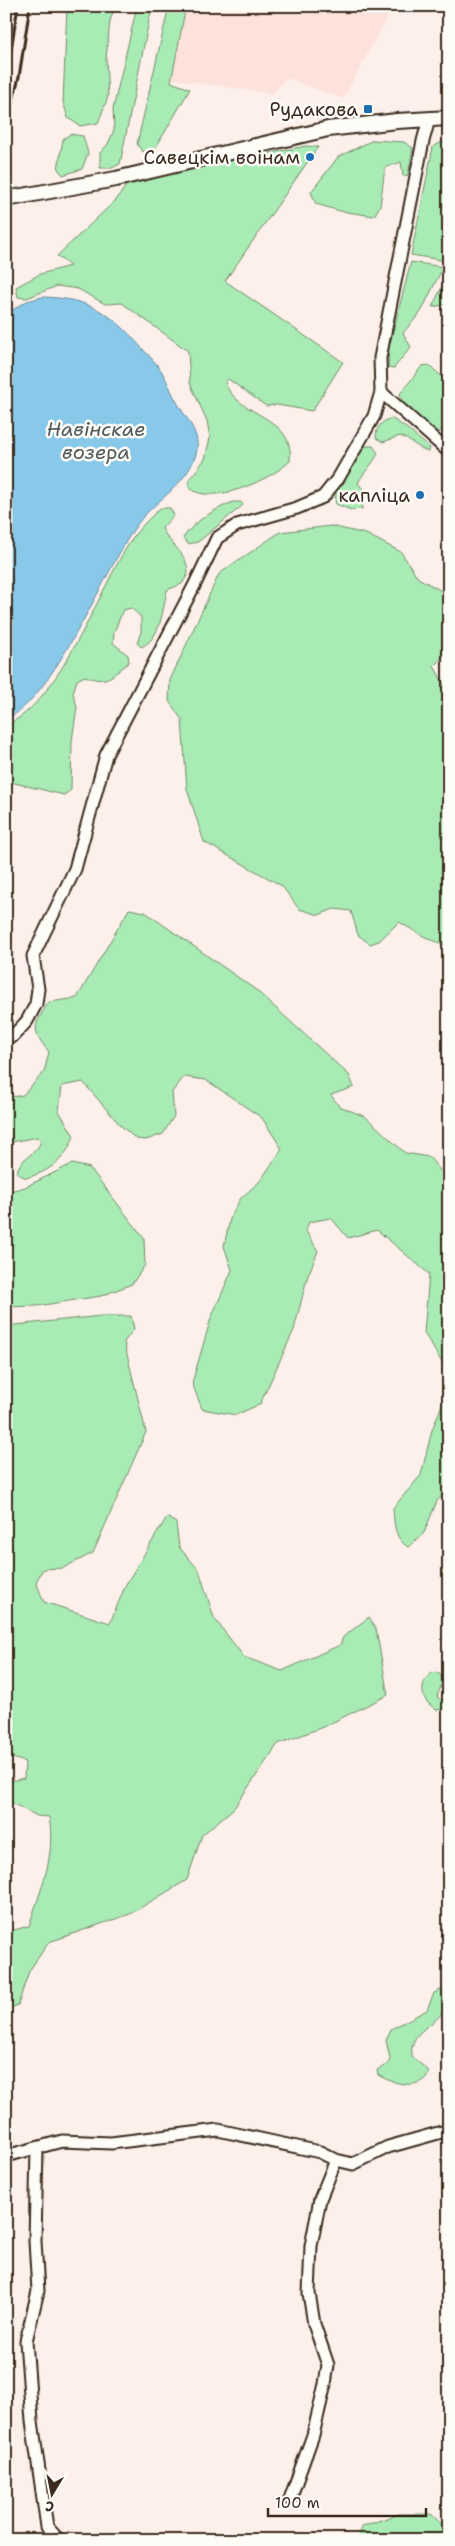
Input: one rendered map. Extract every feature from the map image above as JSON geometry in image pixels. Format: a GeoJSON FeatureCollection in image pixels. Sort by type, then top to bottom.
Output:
{"type":"FeatureCollection","features":[{"type":"Feature","properties":{"kind":"main road"},"geometry":{"type":"LineString","coordinates":[[6,199],[116,179],[328,129],[449,118]]}},
{"type":"Feature","properties":{"kind":"street"},"geometry":{"type":"LineString","coordinates":[[6,1039],[13,1036],[27,1021],[36,1004],[38,989],[33,956],[75,869],[106,755],[196,584],[217,538],[237,525],[297,508],[323,497],[364,435],[381,392],[380,358],[429,119]]}},
{"type":"Feature","properties":{"kind":"street"},"geometry":{"type":"LineString","coordinates":[[381,392],[449,452]]}},
{"type":"Feature","properties":{"kind":"street"},"geometry":{"type":"LineString","coordinates":[[6,2156],[62,2141],[111,2143],[218,2130],[320,2152],[336,2160],[353,2164],[388,2147],[449,2130]]}},
{"type":"Feature","properties":{"kind":"street"},"geometry":{"type":"LineString","coordinates":[[37,2148],[36,2241],[38,2291],[26,2341],[32,2421],[47,2526],[59,2540]]}},
{"type":"Feature","properties":{"kind":"street"},"geometry":{"type":"LineString","coordinates":[[290,2499],[313,2435],[328,2364],[314,2324],[309,2293],[311,2255],[320,2199],[336,2160]]}},
{"type":"Feature","properties":{"kind":"shaded area"},"geometry":{"type":"Polygon","coordinates":[[[186,6],[394,6],[343,99],[286,78],[272,94],[172,79],[186,6]]]}},
{"type":"Feature","properties":{"kind":"green space"},"geometry":{"type":"Polygon","coordinates":[[[67,6],[115,6],[110,21],[106,59],[108,97],[98,123],[80,126],[68,118],[63,102],[67,6]]]}},
{"type":"Feature","properties":{"kind":"green space"},"geometry":{"type":"Polygon","coordinates":[[[137,6],[152,6],[120,164],[112,168],[100,168],[100,153],[108,144],[114,130],[113,109],[137,6]]]}},
{"type":"Feature","properties":{"kind":"green space"},"geometry":{"type":"Polygon","coordinates":[[[169,6],[186,6],[171,82],[190,89],[155,149],[143,152],[137,144],[169,6]]]}},
{"type":"Feature","properties":{"kind":"green space"},"geometry":{"type":"Polygon","coordinates":[[[70,134],[83,136],[88,153],[82,169],[63,175],[58,169],[63,139],[70,134]]]}},
{"type":"Feature","properties":{"kind":"green space"},"geometry":{"type":"Polygon","coordinates":[[[449,138],[449,260],[411,255],[433,147],[449,138]]]}},
{"type":"Feature","properties":{"kind":"green space"},"geometry":{"type":"Polygon","coordinates":[[[373,140],[404,142],[413,148],[408,175],[403,176],[401,162],[385,168],[380,206],[374,216],[340,211],[316,204],[311,192],[338,157],[373,140]]]}},
{"type":"Feature","properties":{"kind":"green space"},"geometry":{"type":"Polygon","coordinates":[[[306,146],[318,147],[225,281],[343,362],[312,411],[277,405],[266,406],[228,379],[225,382],[231,393],[240,402],[275,425],[284,434],[289,446],[290,461],[270,475],[241,488],[226,493],[199,493],[189,488],[189,480],[205,459],[210,438],[207,421],[190,383],[188,351],[122,303],[105,304],[78,289],[57,286],[27,298],[18,297],[16,287],[40,274],[70,266],[57,256],[117,199],[129,181],[306,146]]]}},
{"type":"Feature","properties":{"kind":"green space"},"geometry":{"type":"Polygon","coordinates":[[[411,262],[443,267],[421,312],[403,333],[411,347],[394,368],[388,367],[389,347],[411,262]]]}},
{"type":"Feature","properties":{"kind":"green space"},"geometry":{"type":"Polygon","coordinates":[[[449,273],[449,304],[432,307],[449,273]]]}},
{"type":"Feature","properties":{"kind":"green space"},"geometry":{"type":"Polygon","coordinates":[[[429,365],[449,383],[449,420],[439,433],[403,404],[400,394],[422,366],[429,365]]]}},
{"type":"Feature","properties":{"kind":"green space"},"geometry":{"type":"Polygon","coordinates":[[[391,418],[430,448],[429,452],[400,436],[383,442],[376,438],[380,425],[391,418]]]}},
{"type":"Feature","properties":{"kind":"green space"},"geometry":{"type":"Polygon","coordinates":[[[365,446],[373,446],[378,453],[358,483],[364,490],[362,509],[351,510],[336,504],[336,488],[339,480],[365,446]]]}},
{"type":"Feature","properties":{"kind":"green space"},"geometry":{"type":"Polygon","coordinates":[[[233,502],[241,502],[243,505],[198,542],[188,544],[183,538],[205,516],[233,502]]]}},
{"type":"Feature","properties":{"kind":"green space"},"geometry":{"type":"Polygon","coordinates":[[[160,508],[170,508],[174,515],[162,528],[182,554],[188,574],[182,584],[167,590],[157,630],[148,643],[141,647],[137,643],[141,632],[141,617],[131,608],[123,610],[114,632],[113,643],[128,655],[129,662],[109,678],[99,680],[85,676],[77,680],[73,693],[77,707],[72,741],[71,790],[64,795],[6,781],[6,725],[26,713],[44,694],[77,642],[119,560],[132,539],[160,508]]]}},
{"type":"Feature","properties":{"kind":"green space"},"geometry":{"type":"Polygon","coordinates":[[[331,526],[366,534],[401,552],[418,578],[449,595],[449,654],[444,655],[434,666],[449,693],[449,945],[446,946],[423,936],[399,922],[379,941],[370,944],[358,935],[351,911],[334,909],[319,915],[299,909],[282,886],[204,842],[187,789],[182,720],[169,701],[170,680],[219,574],[280,532],[331,526]]]}},
{"type":"Feature","properties":{"kind":"green space"},"geometry":{"type":"Polygon","coordinates":[[[129,909],[145,912],[256,990],[349,1075],[354,1087],[331,1095],[339,1106],[366,1117],[405,1153],[429,1157],[449,1181],[449,1489],[437,1501],[424,1533],[408,1547],[403,1544],[397,1535],[393,1508],[421,1475],[432,1430],[447,1392],[443,1364],[424,1333],[429,1274],[377,1230],[348,1238],[331,1218],[309,1222],[306,1231],[318,1251],[307,1278],[294,1330],[260,1404],[236,1415],[202,1409],[192,1383],[211,1318],[232,1270],[224,1246],[230,1219],[240,1199],[260,1181],[282,1149],[262,1118],[206,1080],[184,1077],[172,1092],[174,1116],[163,1134],[146,1140],[136,1139],[120,1125],[83,1082],[62,1086],[59,1111],[74,1136],[66,1152],[56,1163],[43,1172],[26,1178],[17,1173],[24,1160],[36,1150],[41,1141],[38,1137],[6,1143],[6,1098],[23,1095],[44,1072],[49,1052],[39,1038],[36,1027],[37,1022],[49,1002],[77,998],[129,909]]]}},
{"type":"Feature","properties":{"kind":"green space"},"geometry":{"type":"Polygon","coordinates":[[[72,1164],[90,1168],[144,1238],[145,1265],[132,1284],[101,1296],[37,1306],[6,1307],[6,1192],[25,1187],[72,1164]]]}},
{"type":"Feature","properties":{"kind":"green space"},"geometry":{"type":"Polygon","coordinates":[[[101,1316],[131,1316],[134,1329],[124,1342],[146,1432],[93,1553],[63,1568],[43,1569],[36,1582],[44,1602],[110,1623],[126,1584],[167,1517],[176,1523],[179,1547],[199,1570],[214,1618],[244,1657],[282,1671],[340,1645],[343,1637],[369,1617],[376,1629],[388,1695],[323,1727],[278,1744],[234,1808],[202,1835],[187,1880],[130,1914],[49,1942],[29,1971],[18,2005],[6,2010],[6,1932],[29,1926],[46,1872],[51,1846],[51,1832],[49,1817],[37,1816],[6,1800],[6,1782],[24,1778],[25,1762],[6,1756],[6,1326],[101,1316]]]}},
{"type":"Feature","properties":{"kind":"green space"},"geometry":{"type":"Polygon","coordinates":[[[435,1672],[441,1675],[442,1683],[437,1697],[446,1703],[445,1709],[436,1710],[427,1702],[423,1694],[425,1680],[435,1672]]]}},
{"type":"Feature","properties":{"kind":"green space"},"geometry":{"type":"Polygon","coordinates":[[[440,1990],[446,1994],[446,2005],[442,2013],[416,2037],[412,2046],[412,2057],[429,2071],[426,2078],[421,2082],[407,2084],[391,2081],[378,2075],[377,2070],[388,2064],[390,2059],[386,2040],[391,2029],[427,2010],[434,1993],[440,1990]]]}},
{"type":"Feature","properties":{"kind":"green space"},"geometry":{"type":"Polygon","coordinates":[[[399,2514],[431,2514],[449,2531],[449,2540],[356,2540],[363,2526],[399,2514]]]}},
{"type":"Feature","properties":{"kind":"water","name":"Навінскае возера"},"geometry":{"type":"Polygon","coordinates":[[[42,297],[72,300],[85,304],[97,309],[119,324],[162,372],[192,426],[197,439],[197,446],[196,454],[185,476],[143,517],[123,546],[59,662],[24,707],[6,719],[6,314],[27,301],[42,297]]]}},
{"type":"Feature","properties":{"kind":"railway"},"geometry":{"type":"LineString","coordinates":[[6,81],[18,6]]}},
{"type":"Feature","properties":{"kind":"railway"},"geometry":{"type":"LineString","coordinates":[[6,128],[19,77],[30,6]]}},
{"type":"Feature","properties":{"kind":"place","name":"Рудакова"},"geometry":{"type":"Point","coordinates":[368,109]}},
{"type":"Feature","properties":{"kind":"place","name":"Савецкім воінам"},"geometry":{"type":"Point","coordinates":[310,157]}},
{"type":"Feature","properties":{"kind":"place","name":"капліца"},"geometry":{"type":"Point","coordinates":[420,495]}}]}
